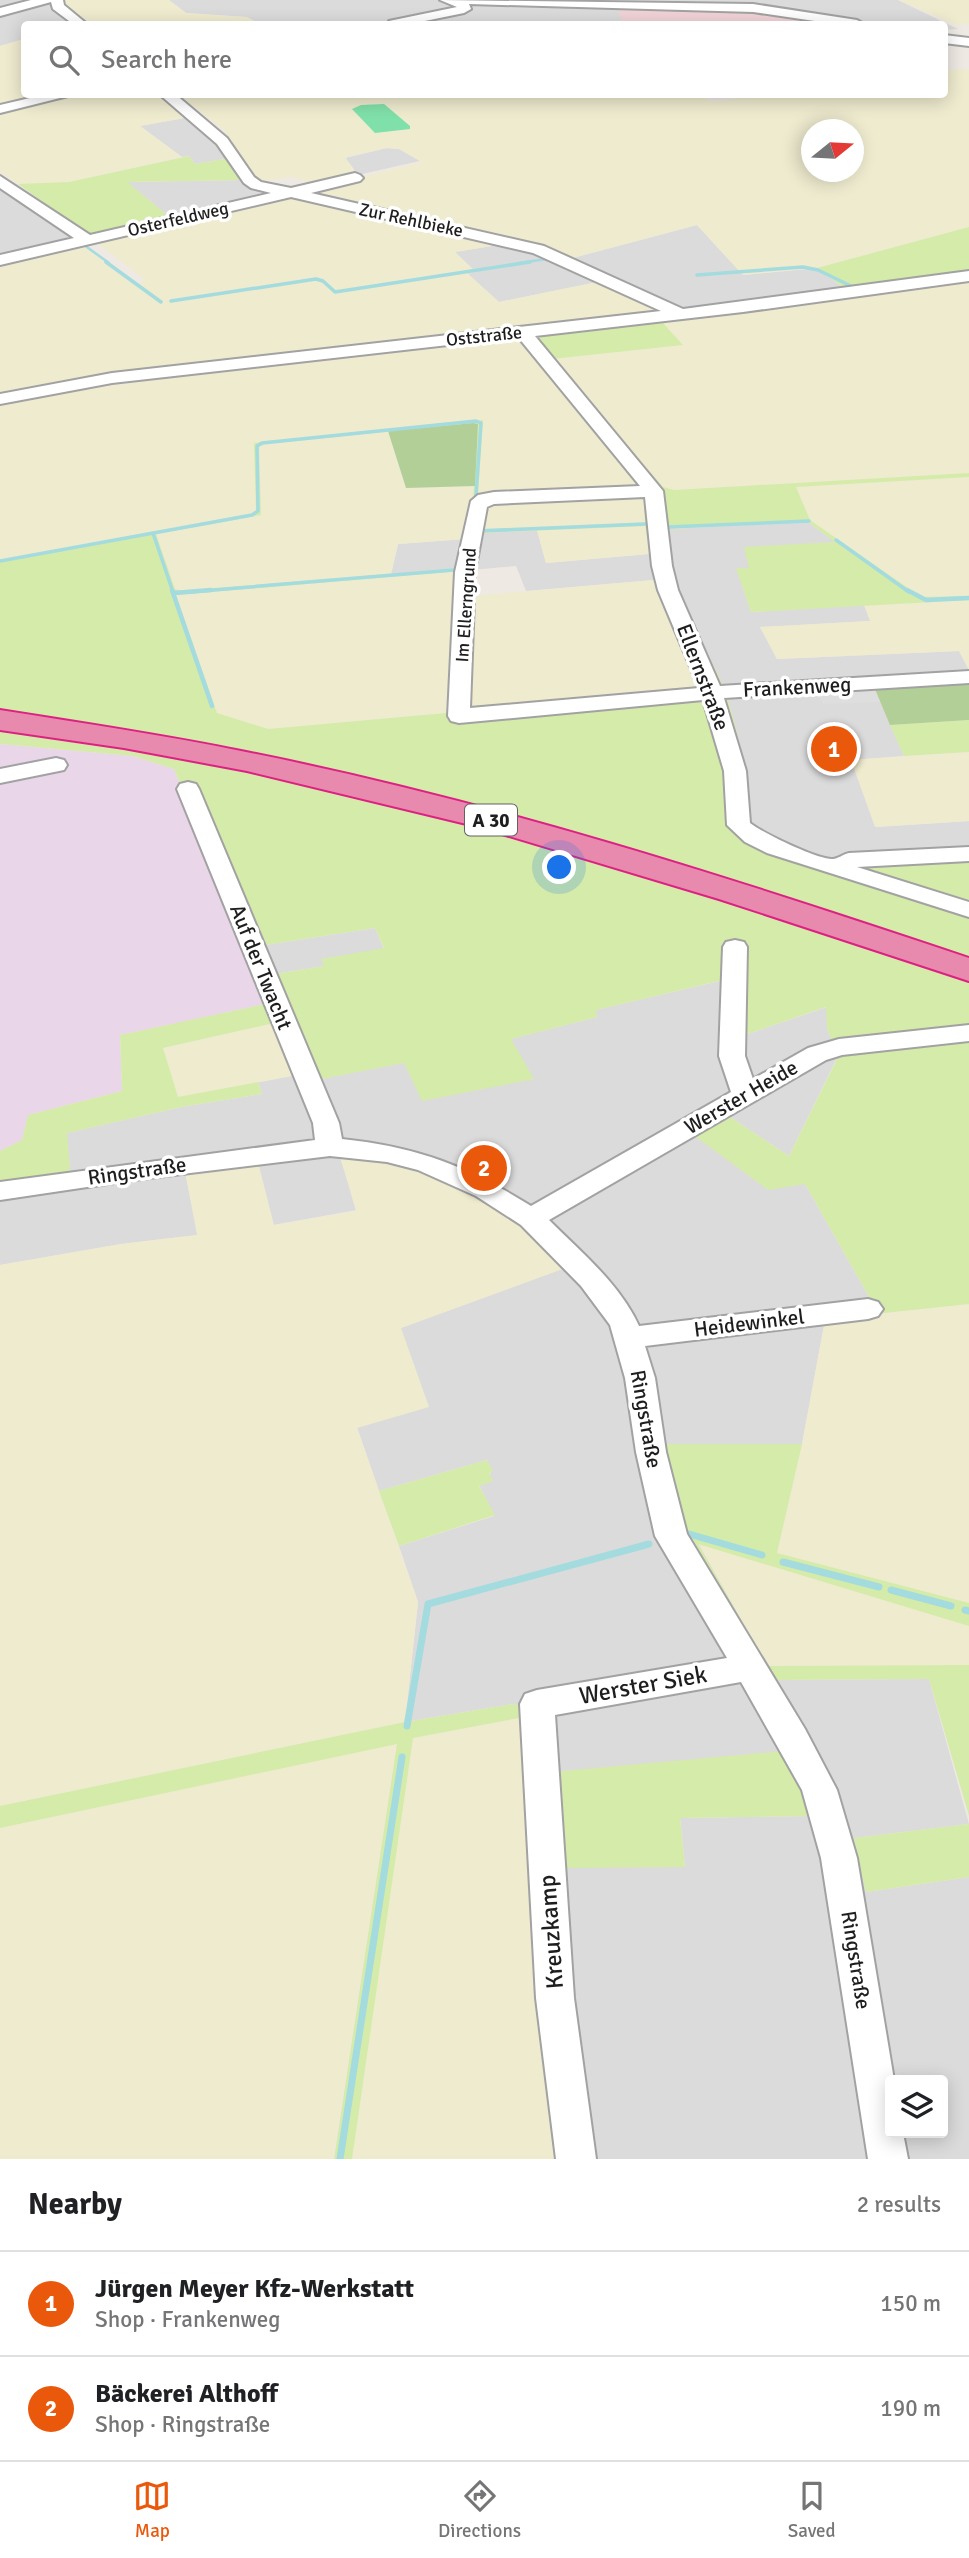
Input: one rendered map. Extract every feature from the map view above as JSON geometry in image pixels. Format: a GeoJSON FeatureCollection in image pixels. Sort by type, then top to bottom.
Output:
{"type":"FeatureCollection","features":[{"type":"Feature","properties":{"kind":"highway","name":"A 30"},"geometry":{"type":"LineString","coordinates":[[0,704],[255,746],[385,774],[597,830],[969,949]]}},
{"type":"Feature","properties":{"kind":"highway","name":"A 30"},"geometry":{"type":"LineString","coordinates":[[0,720],[153,744],[376,790],[657,866],[969,970]]}},
{"type":"Feature","properties":{"kind":"street"},"geometry":{"type":"LineString","coordinates":[[446,0],[750,4],[841,21]]}},
{"type":"Feature","properties":{"kind":"street"},"geometry":{"type":"LineString","coordinates":[[408,21],[464,9],[462,1]]}},
{"type":"Feature","properties":{"kind":"street"},"geometry":{"type":"LineString","coordinates":[[0,12],[54,2],[76,21]]}},
{"type":"Feature","properties":{"kind":"street"},"geometry":{"type":"LineString","coordinates":[[0,109],[51,98]]}},
{"type":"Feature","properties":{"kind":"street","name":"Zur Rehlbieke"},"geometry":{"type":"LineString","coordinates":[[171,98],[222,141],[249,180],[256,185],[538,249],[682,314]]}},
{"type":"Feature","properties":{"kind":"street","name":"Osterfeldweg"},"geometry":{"type":"LineString","coordinates":[[0,260],[355,178]]}},
{"type":"Feature","properties":{"kind":"street"},"geometry":{"type":"LineString","coordinates":[[0,181],[87,240]]}},
{"type":"Feature","properties":{"kind":"street","name":"Oststraße"},"geometry":{"type":"LineString","coordinates":[[0,399],[124,376],[682,314],[969,276]]}},
{"type":"Feature","properties":{"kind":"street"},"geometry":{"type":"LineString","coordinates":[[523,332],[654,491]]}},
{"type":"Feature","properties":{"kind":"street","name":"Ellernstraße"},"geometry":{"type":"LineString","coordinates":[[654,491],[662,566],[668,590],[712,693],[735,771],[739,825],[753,837],[775,848],[969,910]]}},
{"type":"Feature","properties":{"kind":"street","name":"Im Ellerngrund"},"geometry":{"type":"LineString","coordinates":[[459,716],[465,572],[478,505],[485,499],[494,498],[654,491]]}},
{"type":"Feature","properties":{"kind":"street","name":"Frankenweg"},"geometry":{"type":"LineString","coordinates":[[459,716],[712,693],[969,677]]}},
{"type":"Feature","properties":{"kind":"street"},"geometry":{"type":"LineString","coordinates":[[0,776],[56,765]]}},
{"type":"Feature","properties":{"kind":"street","name":"Auf der Twacht"},"geometry":{"type":"LineString","coordinates":[[188,789],[326,1123],[330,1147]]}},
{"type":"Feature","properties":{"kind":"street"},"geometry":{"type":"LineString","coordinates":[[837,867],[849,860],[969,853]]}},
{"type":"Feature","properties":{"kind":"street"},"geometry":{"type":"LineString","coordinates":[[735,947],[732,1056],[745,1094]]}},
{"type":"Feature","properties":{"kind":"street","name":"Werster Heide"},"geometry":{"type":"LineString","coordinates":[[531,1217],[817,1054],[839,1047],[968,1036]]}},
{"type":"Feature","properties":{"kind":"street","name":"Ringstraße"},"geometry":{"type":"LineString","coordinates":[[0,1191],[141,1170],[330,1147],[387,1153],[427,1163],[486,1189],[531,1217],[610,1302],[630,1338],[640,1378],[650,1452],[671,1536],[793,1739],[819,1790],[831,1821],[888,2159]]}},
{"type":"Feature","properties":{"kind":"street","name":"Heidewinkel"},"geometry":{"type":"LineString","coordinates":[[630,1338],[868,1309]]}},
{"type":"Feature","properties":{"kind":"street","name":"Werster Siek"},"geometry":{"type":"LineString","coordinates":[[537,1703],[750,1667]]}},
{"type":"Feature","properties":{"kind":"street","name":"Kreuzkamp"},"geometry":{"type":"LineString","coordinates":[[537,1703],[555,1998],[576,2159]]}},
{"type":"Feature","properties":{"kind":"shaded area"},"geometry":{"type":"Polygon","coordinates":[[[0,0],[65,0],[64,6],[87,21],[21,21],[21,40],[0,46],[0,0]]]}},
{"type":"Feature","properties":{"kind":"shaded area"},"geometry":{"type":"Polygon","coordinates":[[[65,0],[169,0],[186,13],[247,17],[254,21],[86,21],[64,5],[65,0]]]}},
{"type":"Feature","properties":{"kind":"shaded area"},"geometry":{"type":"Polygon","coordinates":[[[169,0],[898,0],[941,21],[830,21],[752,9],[618,6],[623,21],[254,21],[246,17],[186,13],[169,0]]]}},
{"type":"Feature","properties":{"kind":"shaded area"},"geometry":{"type":"Polygon","coordinates":[[[898,0],[969,0],[969,24],[956,25],[898,0]]]}},
{"type":"Feature","properties":{"kind":"shaded area"},"geometry":{"type":"Polygon","coordinates":[[[618,5],[752,9],[830,21],[622,21],[618,5]]]}},
{"type":"Feature","properties":{"kind":"shaded area"},"geometry":{"type":"Polygon","coordinates":[[[21,40],[21,98],[39,98],[0,106],[0,46],[21,40]]]}},
{"type":"Feature","properties":{"kind":"shaded area"},"geometry":{"type":"Polygon","coordinates":[[[948,70],[969,70],[969,227],[817,268],[743,275],[697,225],[569,259],[306,194],[325,186],[422,162],[399,149],[387,148],[345,157],[358,175],[319,185],[292,177],[247,183],[241,180],[231,157],[212,136],[226,132],[183,98],[705,98],[714,102],[742,98],[948,98],[948,70]]]}},
{"type":"Feature","properties":{"kind":"shaded area"},"geometry":{"type":"Polygon","coordinates":[[[68,98],[168,98],[190,117],[140,126],[182,157],[69,182],[18,184],[0,172],[0,112],[68,98]]]}},
{"type":"Feature","properties":{"kind":"shaded area"},"geometry":{"type":"Polygon","coordinates":[[[190,117],[231,158],[195,164],[189,156],[182,157],[140,126],[190,117]]]}},
{"type":"Feature","properties":{"kind":"shaded area"},"geometry":{"type":"Polygon","coordinates":[[[387,148],[399,149],[420,161],[358,175],[345,158],[387,148]]]}},
{"type":"Feature","properties":{"kind":"shaded area"},"geometry":{"type":"Polygon","coordinates":[[[241,180],[261,193],[258,198],[172,219],[126,182],[241,180]]]}},
{"type":"Feature","properties":{"kind":"shaded area"},"geometry":{"type":"Polygon","coordinates":[[[0,183],[85,239],[0,259],[0,183]]]}},
{"type":"Feature","properties":{"kind":"shaded area"},"geometry":{"type":"Polygon","coordinates":[[[286,197],[504,244],[455,252],[475,271],[468,274],[499,302],[602,281],[660,310],[658,315],[0,396],[0,265],[83,246],[136,285],[145,280],[96,242],[286,197]]]}},
{"type":"Feature","properties":{"kind":"shaded area"},"geometry":{"type":"Polygon","coordinates":[[[697,225],[743,275],[817,268],[848,291],[684,311],[569,259],[697,225]]]}},
{"type":"Feature","properties":{"kind":"shaded area"},"geometry":{"type":"Polygon","coordinates":[[[504,244],[519,247],[602,281],[499,302],[467,273],[474,272],[455,252],[504,244]]]}},
{"type":"Feature","properties":{"kind":"shaded area"},"geometry":{"type":"Polygon","coordinates":[[[969,280],[969,473],[674,490],[663,487],[552,359],[683,345],[662,322],[969,280]]]}},
{"type":"Feature","properties":{"kind":"shaded area"},"geometry":{"type":"Polygon","coordinates":[[[521,339],[642,485],[635,489],[478,496],[482,420],[255,443],[256,511],[250,515],[0,560],[0,406],[68,392],[188,375],[521,339]]]}},
{"type":"Feature","properties":{"kind":"shaded area"},"geometry":{"type":"Polygon","coordinates":[[[388,431],[406,488],[475,486],[465,539],[398,544],[391,574],[182,591],[175,589],[156,534],[261,515],[259,447],[265,444],[388,431]]]}},
{"type":"Feature","properties":{"kind":"shaded area"},"geometry":{"type":"Polygon","coordinates":[[[969,477],[969,596],[921,597],[810,520],[796,487],[969,477]]]}},
{"type":"Feature","properties":{"kind":"shaded area"},"geometry":{"type":"Polygon","coordinates":[[[636,494],[644,497],[645,523],[479,531],[484,505],[492,501],[636,494]]]}},
{"type":"Feature","properties":{"kind":"shaded area"},"geometry":{"type":"Polygon","coordinates":[[[808,522],[836,542],[749,568],[737,569],[751,612],[864,605],[871,621],[760,627],[777,659],[959,651],[969,670],[969,681],[874,687],[904,756],[851,760],[876,827],[969,821],[969,851],[827,860],[804,854],[747,827],[722,684],[678,590],[671,563],[669,529],[808,522]]]}},
{"type":"Feature","properties":{"kind":"shaded area"},"geometry":{"type":"Polygon","coordinates":[[[645,525],[649,554],[546,563],[537,530],[645,525]]]}},
{"type":"Feature","properties":{"kind":"shaded area"},"geometry":{"type":"Polygon","coordinates":[[[537,530],[546,563],[649,554],[654,580],[526,591],[516,566],[471,570],[478,533],[537,530]]]}},
{"type":"Feature","properties":{"kind":"shaded area"},"geometry":{"type":"Polygon","coordinates":[[[465,539],[459,568],[391,574],[398,544],[465,539]]]}},
{"type":"Feature","properties":{"kind":"shaded area"},"geometry":{"type":"Polygon","coordinates":[[[459,570],[453,707],[446,713],[268,729],[217,713],[176,594],[459,570]]]}},
{"type":"Feature","properties":{"kind":"shaded area"},"geometry":{"type":"Polygon","coordinates":[[[654,580],[697,686],[690,691],[475,710],[466,706],[470,596],[654,580]]]}},
{"type":"Feature","properties":{"kind":"shaded area"},"geometry":{"type":"Polygon","coordinates":[[[969,600],[969,670],[959,651],[777,659],[760,627],[870,621],[864,605],[969,600]]]}},
{"type":"Feature","properties":{"kind":"shaded area"},"geometry":{"type":"Polygon","coordinates":[[[873,685],[880,702],[823,704],[816,689],[873,685]]]}},
{"type":"Feature","properties":{"kind":"shaded area"},"geometry":{"type":"Polygon","coordinates":[[[0,744],[133,756],[174,769],[266,1004],[120,1035],[122,1091],[28,1115],[22,1140],[0,1151],[0,744]]]}},
{"type":"Feature","properties":{"kind":"shaded area"},"geometry":{"type":"Polygon","coordinates":[[[969,752],[969,821],[875,827],[851,760],[969,752]]]}},
{"type":"Feature","properties":{"kind":"shaded area"},"geometry":{"type":"Polygon","coordinates":[[[375,928],[384,949],[322,959],[324,966],[256,977],[246,948],[375,928]]]}},
{"type":"Feature","properties":{"kind":"shaded area"},"geometry":{"type":"Polygon","coordinates":[[[724,980],[727,1041],[827,1007],[827,1028],[838,1056],[789,1156],[730,1117],[805,1184],[872,1302],[825,1320],[802,1444],[663,1445],[769,1680],[929,1679],[969,1824],[855,1838],[866,1892],[969,1877],[969,2159],[588,2159],[557,1867],[685,1866],[680,1818],[810,1816],[551,1772],[513,1704],[405,1722],[418,1602],[399,1546],[494,1516],[479,1485],[492,1471],[487,1460],[379,1491],[357,1427],[401,1328],[567,1267],[339,1154],[357,1210],[273,1225],[185,1171],[198,1235],[121,1244],[0,1265],[0,1189],[71,1178],[66,1133],[181,1107],[262,1094],[258,1082],[308,1073],[312,1081],[510,1039],[597,1017],[595,1010],[724,980]]]}},
{"type":"Feature","properties":{"kind":"shaded area"},"geometry":{"type":"Polygon","coordinates":[[[274,1022],[297,1075],[178,1098],[162,1049],[274,1022]]]}},
{"type":"Feature","properties":{"kind":"shaded area"},"geometry":{"type":"Polygon","coordinates":[[[339,1153],[356,1154],[436,1172],[527,1226],[568,1267],[401,1328],[429,1407],[357,1428],[418,1602],[405,1722],[0,1806],[0,1265],[121,1244],[197,1235],[185,1171],[258,1162],[274,1225],[356,1211],[339,1153]]]}},
{"type":"Feature","properties":{"kind":"shaded area"},"geometry":{"type":"Polygon","coordinates":[[[969,1304],[969,1603],[777,1553],[802,1444],[825,1320],[969,1304]]]}},
{"type":"Feature","properties":{"kind":"shaded area"},"geometry":{"type":"Polygon","coordinates":[[[698,1543],[969,1626],[969,1665],[767,1666],[698,1543]]]}},
{"type":"Feature","properties":{"kind":"shaded area"},"geometry":{"type":"Polygon","coordinates":[[[519,1718],[526,1723],[565,2159],[352,2159],[412,1738],[519,1718]]]}},
{"type":"Feature","properties":{"kind":"shaded area"},"geometry":{"type":"Polygon","coordinates":[[[397,1743],[333,2159],[0,2159],[0,1828],[397,1743]]]}},
{"type":"Feature","properties":{"kind":"green space"},"geometry":{"type":"Polygon","coordinates":[[[384,104],[410,126],[410,129],[375,133],[352,109],[361,105],[384,104]]]}},
{"type":"Feature","properties":{"kind":"green space"},"geometry":{"type":"Polygon","coordinates":[[[189,156],[195,164],[231,158],[241,180],[127,182],[172,219],[91,236],[18,184],[69,182],[189,156]]]}},
{"type":"Feature","properties":{"kind":"green space"},"geometry":{"type":"Polygon","coordinates":[[[969,227],[969,274],[848,291],[817,268],[969,227]]]}},
{"type":"Feature","properties":{"kind":"green space"},"geometry":{"type":"Polygon","coordinates":[[[662,322],[683,345],[552,359],[535,338],[539,335],[662,322]]]}},
{"type":"Feature","properties":{"kind":"green space"},"geometry":{"type":"Polygon","coordinates":[[[594,407],[663,487],[674,490],[969,473],[969,477],[796,487],[810,520],[921,597],[969,596],[969,600],[751,612],[736,568],[749,568],[744,547],[835,542],[808,522],[669,529],[669,549],[677,589],[721,681],[734,723],[744,765],[725,766],[726,815],[737,830],[831,871],[969,851],[969,1304],[875,1314],[872,1302],[805,1184],[768,1190],[696,1137],[730,1117],[789,1156],[838,1057],[827,1028],[826,1007],[727,1041],[723,980],[596,1010],[597,1017],[511,1039],[534,1079],[422,1101],[404,1063],[311,1081],[274,1023],[163,1048],[178,1097],[258,1082],[262,1094],[181,1107],[67,1133],[71,1178],[0,1189],[0,1151],[22,1140],[28,1115],[122,1091],[120,1035],[265,1004],[256,977],[324,966],[321,959],[384,948],[375,928],[246,948],[174,769],[133,756],[0,744],[0,560],[250,515],[256,511],[254,443],[483,420],[478,496],[635,489],[641,485],[580,409],[594,407]],[[473,423],[265,444],[259,447],[261,515],[156,534],[175,589],[182,591],[459,568],[473,501],[478,425],[473,423]],[[636,494],[492,501],[484,505],[479,531],[645,523],[644,497],[636,494]],[[645,526],[478,533],[471,571],[467,706],[475,710],[690,691],[697,686],[657,592],[645,526]],[[459,571],[176,595],[217,713],[268,729],[446,713],[453,707],[459,571]]]}},
{"type":"Feature","properties":{"kind":"green space"},"geometry":{"type":"Polygon","coordinates":[[[478,424],[475,486],[406,488],[388,431],[478,424]]]}},
{"type":"Feature","properties":{"kind":"green space"},"geometry":{"type":"Polygon","coordinates":[[[969,681],[969,720],[890,725],[874,687],[969,681]]]}},
{"type":"Feature","properties":{"kind":"green space"},"geometry":{"type":"Polygon","coordinates":[[[969,720],[969,752],[904,756],[890,725],[969,720]]]}},
{"type":"Feature","properties":{"kind":"green space"},"geometry":{"type":"Polygon","coordinates":[[[802,1444],[777,1553],[969,1603],[969,1626],[698,1544],[767,1666],[969,1665],[969,1816],[929,1679],[769,1680],[684,1533],[662,1445],[802,1444]]]}},
{"type":"Feature","properties":{"kind":"green space"},"geometry":{"type":"Polygon","coordinates":[[[487,1460],[493,1471],[489,1473],[493,1481],[479,1486],[495,1515],[399,1546],[379,1491],[487,1460]]]}},
{"type":"Feature","properties":{"kind":"green space"},"geometry":{"type":"Polygon","coordinates":[[[513,1704],[550,1715],[551,1772],[783,1751],[802,1787],[810,1816],[680,1818],[685,1867],[557,1868],[526,1723],[519,1718],[413,1738],[352,2159],[334,2159],[397,1744],[0,1828],[0,1806],[405,1722],[513,1704]]]}},
{"type":"Feature","properties":{"kind":"green space"},"geometry":{"type":"Polygon","coordinates":[[[969,1824],[969,1877],[866,1892],[854,1838],[969,1824]]]}},
{"type":"Feature","properties":{"kind":"waterway"},"geometry":{"type":"LineString","coordinates":[[79,245],[84,245],[109,263]]}},
{"type":"Feature","properties":{"kind":"waterway"},"geometry":{"type":"LineString","coordinates":[[519,263],[547,259]]}},
{"type":"Feature","properties":{"kind":"waterway"},"geometry":{"type":"LineString","coordinates":[[106,262],[161,302]]}},
{"type":"Feature","properties":{"kind":"waterway"},"geometry":{"type":"LineString","coordinates":[[171,301],[316,279],[323,281],[335,292],[530,262]]}},
{"type":"Feature","properties":{"kind":"waterway"},"geometry":{"type":"LineString","coordinates":[[697,275],[803,267],[818,270],[855,288]]}},
{"type":"Feature","properties":{"kind":"waterway"},"geometry":{"type":"LineString","coordinates":[[153,533],[252,515],[258,511],[257,446],[262,443],[476,421],[481,423],[476,495]]}},
{"type":"Feature","properties":{"kind":"waterway"},"geometry":{"type":"LineString","coordinates":[[668,527],[809,521]]}},
{"type":"Feature","properties":{"kind":"waterway"},"geometry":{"type":"LineString","coordinates":[[477,531],[645,524]]}},
{"type":"Feature","properties":{"kind":"waterway"},"geometry":{"type":"LineString","coordinates":[[0,561],[153,533]]}},
{"type":"Feature","properties":{"kind":"waterway"},"geometry":{"type":"LineString","coordinates":[[153,533],[173,592]]}},
{"type":"Feature","properties":{"kind":"waterway"},"geometry":{"type":"LineString","coordinates":[[836,540],[909,592]]}},
{"type":"Feature","properties":{"kind":"waterway"},"geometry":{"type":"LineString","coordinates":[[189,592],[454,570]]}},
{"type":"Feature","properties":{"kind":"waterway"},"geometry":{"type":"LineString","coordinates":[[172,590],[212,706]]}},
{"type":"Feature","properties":{"kind":"waterway"},"geometry":{"type":"LineString","coordinates":[[174,593],[211,590]]}},
{"type":"Feature","properties":{"kind":"waterway"},"geometry":{"type":"LineString","coordinates":[[907,590],[926,600],[969,598]]}},
{"type":"Feature","properties":{"kind":"waterway","name":"Werster Siek"},"geometry":{"type":"LineString","coordinates":[[689,1534],[762,1555]]}},
{"type":"Feature","properties":{"kind":"waterway"},"geometry":{"type":"LineString","coordinates":[[407,1726],[428,1604],[649,1544]]}},
{"type":"Feature","properties":{"kind":"waterway"},"geometry":{"type":"LineString","coordinates":[[783,1562],[879,1587]]}},
{"type":"Feature","properties":{"kind":"waterway"},"geometry":{"type":"LineString","coordinates":[[891,1590],[951,1606]]}},
{"type":"Feature","properties":{"kind":"waterway"},"geometry":{"type":"LineString","coordinates":[[965,1610],[969,1611]]}},
{"type":"Feature","properties":{"kind":"waterway"},"geometry":{"type":"LineString","coordinates":[[340,2159],[402,1757]]}},
{"type":"Feature","properties":{"kind":"place","name":"Jürgen Meyer Kfz-Werkstatt"},"geometry":{"type":"Point","coordinates":[834,749]}},
{"type":"Feature","properties":{"kind":"place","name":"Bäckerei Althoff"},"geometry":{"type":"Point","coordinates":[484,1168]}}]}
